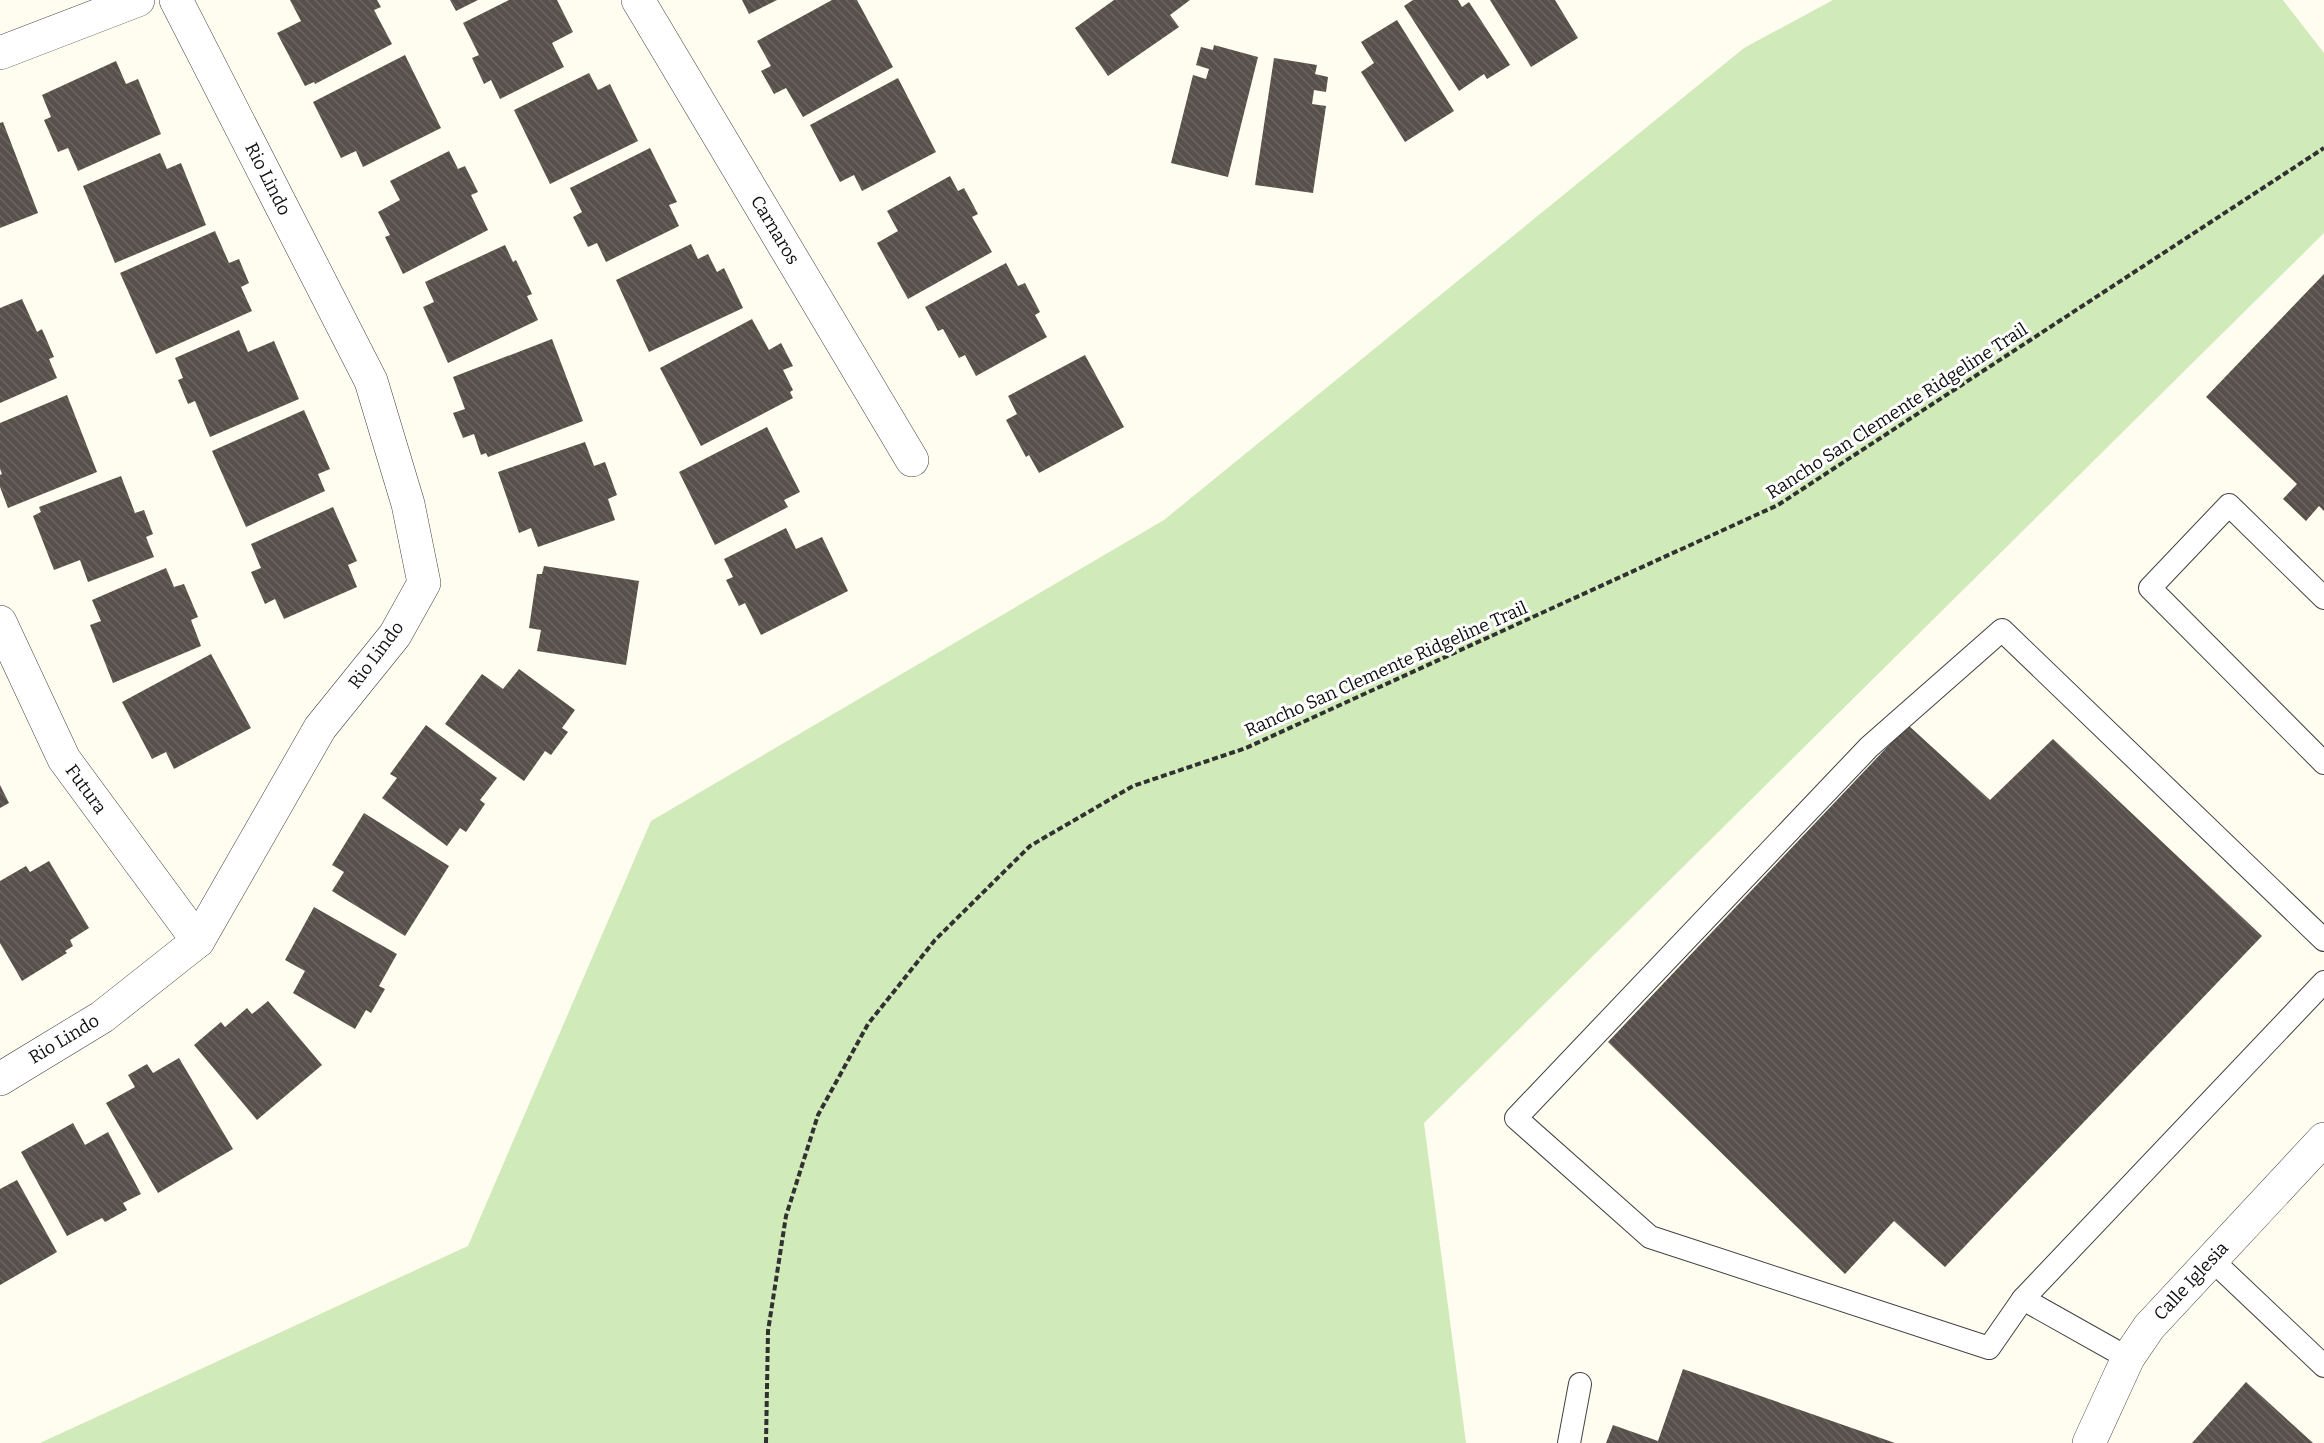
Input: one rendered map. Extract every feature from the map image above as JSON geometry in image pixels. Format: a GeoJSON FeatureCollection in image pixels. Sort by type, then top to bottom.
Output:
{"type":"FeatureCollection","features":[{"type":"Feature","properties":{"kind":"street"},"geometry":{"type":"LineString","coordinates":[[0,53],[138,0]]}},
{"type":"Feature","properties":{"kind":"street","name":"Rio Lindo"},"geometry":{"type":"LineString","coordinates":[[0,1079],[102,1017],[198,941],[320,728],[395,635],[424,583],[408,504],[371,381],[176,0]]}},
{"type":"Feature","properties":{"kind":"street","name":"Carnaros"},"geometry":{"type":"LineString","coordinates":[[638,0],[912,460]]}},
{"type":"Feature","properties":{"kind":"street","name":"Futura"},"geometry":{"type":"LineString","coordinates":[[0,622],[64,759],[198,941]]}},
{"type":"Feature","properties":{"kind":"street","name":"Calle Iglesia"},"geometry":{"type":"LineString","coordinates":[[2089,1443],[2128,1358],[2149,1326],[2324,1139]]}},
{"type":"Feature","properties":{"kind":"lane"},"geometry":{"type":"LineString","coordinates":[[2324,598],[2229,506],[2150,588],[2324,763]]}},
{"type":"Feature","properties":{"kind":"lane"},"geometry":{"type":"LineString","coordinates":[[2324,940],[2002,630],[1869,747],[1516,1118],[1650,1237],[1989,1348],[2023,1299],[2324,982]]}},
{"type":"Feature","properties":{"kind":"lane"},"geometry":{"type":"LineString","coordinates":[[2211,1259],[2324,1366]]}},
{"type":"Feature","properties":{"kind":"lane"},"geometry":{"type":"LineString","coordinates":[[2023,1299],[2128,1358]]}},
{"type":"Feature","properties":{"kind":"lane"},"geometry":{"type":"LineString","coordinates":[[1569,1443],[1580,1384]]}},
{"type":"Feature","properties":{"kind":"path","name":"Rancho San Clemente Ridgeline Trail"},"geometry":{"type":"LineString","coordinates":[[766,1443],[768,1331],[786,1216],[818,1115],[868,1024],[935,940],[1030,846],[1133,786],[1246,748],[1779,505],[2324,148]]}},
{"type":"Feature","properties":{"kind":"green space"},"geometry":{"type":"Polygon","coordinates":[[[1833,0],[2283,0],[2324,53],[2324,233],[1424,1123],[1466,1443],[40,1443],[468,1246],[651,821],[1164,520],[1744,48],[1833,0]]]}},
{"type":"Feature","properties":{"kind":"building"},"geometry":{"type":"Polygon","coordinates":[[[290,0],[377,0],[381,7],[374,10],[392,44],[315,84],[314,82],[305,86],[277,33],[301,21],[290,0]]]}},
{"type":"Feature","properties":{"kind":"building"},"geometry":{"type":"Polygon","coordinates":[[[450,0],[478,0],[456,11],[450,0]]]}},
{"type":"Feature","properties":{"kind":"building"},"geometry":{"type":"Polygon","coordinates":[[[509,0],[557,0],[573,32],[552,43],[564,67],[500,99],[491,80],[484,84],[472,58],[479,55],[463,23],[509,0]]]}},
{"type":"Feature","properties":{"kind":"building"},"geometry":{"type":"Polygon","coordinates":[[[742,0],[777,0],[749,14],[742,0]]]}},
{"type":"Feature","properties":{"kind":"building"},"geometry":{"type":"Polygon","coordinates":[[[832,0],[857,0],[893,67],[803,117],[786,88],[774,94],[761,71],[771,66],[757,41],[832,0]]]}},
{"type":"Feature","properties":{"kind":"building"},"geometry":{"type":"Polygon","coordinates":[[[1114,0],[1190,0],[1170,15],[1179,27],[1108,76],[1075,28],[1114,0]]]}},
{"type":"Feature","properties":{"kind":"building"},"geometry":{"type":"Polygon","coordinates":[[[1413,0],[1458,0],[1462,7],[1469,2],[1510,65],[1487,79],[1484,74],[1459,91],[1404,6],[1413,0]]]}},
{"type":"Feature","properties":{"kind":"building"},"geometry":{"type":"Polygon","coordinates":[[[1490,0],[1555,0],[1578,38],[1531,67],[1490,0]]]}},
{"type":"Feature","properties":{"kind":"building"},"geometry":{"type":"Polygon","coordinates":[[[1397,20],[1454,111],[1405,142],[1361,72],[1374,63],[1361,42],[1397,20]]]}},
{"type":"Feature","properties":{"kind":"building"},"geometry":{"type":"Polygon","coordinates":[[[1214,45],[1258,57],[1228,177],[1171,163],[1193,75],[1206,79],[1209,69],[1196,65],[1201,47],[1213,50],[1214,45]]]}},
{"type":"Feature","properties":{"kind":"building"},"geometry":{"type":"Polygon","coordinates":[[[405,55],[441,128],[363,167],[356,151],[341,158],[313,102],[405,55]]]}},
{"type":"Feature","properties":{"kind":"building"},"geometry":{"type":"Polygon","coordinates":[[[1274,58],[1317,65],[1315,74],[1328,77],[1326,92],[1314,90],[1312,104],[1326,106],[1313,193],[1255,185],[1274,58]]]}},
{"type":"Feature","properties":{"kind":"building"},"geometry":{"type":"Polygon","coordinates":[[[116,61],[126,84],[138,79],[161,134],[78,171],[68,148],[58,152],[44,120],[51,117],[42,95],[116,61]]]}},
{"type":"Feature","properties":{"kind":"building"},"geometry":{"type":"Polygon","coordinates":[[[589,73],[598,90],[610,84],[638,141],[550,184],[514,110],[589,73]]]}},
{"type":"Feature","properties":{"kind":"building"},"geometry":{"type":"Polygon","coordinates":[[[898,78],[936,152],[862,191],[854,175],[840,182],[810,125],[898,78]]]}},
{"type":"Feature","properties":{"kind":"building"},"geometry":{"type":"Polygon","coordinates":[[[3,122],[38,213],[0,228],[0,123],[3,122]]]}},
{"type":"Feature","properties":{"kind":"building"},"geometry":{"type":"Polygon","coordinates":[[[650,148],[677,202],[669,205],[679,226],[606,262],[597,243],[588,247],[573,217],[582,212],[570,188],[650,148]]]}},
{"type":"Feature","properties":{"kind":"building"},"geometry":{"type":"Polygon","coordinates":[[[449,151],[458,169],[465,166],[478,192],[471,195],[488,230],[403,274],[385,237],[390,235],[378,212],[400,200],[390,181],[449,151]]]}},
{"type":"Feature","properties":{"kind":"building"},"geometry":{"type":"Polygon","coordinates":[[[160,153],[167,169],[181,163],[206,225],[115,263],[83,186],[160,153]]]}},
{"type":"Feature","properties":{"kind":"building"},"geometry":{"type":"Polygon","coordinates":[[[950,176],[958,191],[964,188],[978,214],[972,217],[992,252],[908,299],[877,243],[898,231],[887,211],[950,176]]]}},
{"type":"Feature","properties":{"kind":"building"},"geometry":{"type":"Polygon","coordinates":[[[215,231],[229,263],[239,259],[249,283],[241,287],[252,311],[156,354],[120,273],[215,231]]]}},
{"type":"Feature","properties":{"kind":"building"},"geometry":{"type":"Polygon","coordinates":[[[691,244],[698,259],[708,254],[717,272],[724,268],[743,308],[649,352],[616,280],[691,244]]]}},
{"type":"Feature","properties":{"kind":"building"},"geometry":{"type":"Polygon","coordinates":[[[505,245],[513,262],[516,260],[532,294],[527,296],[538,320],[448,363],[423,307],[434,302],[425,282],[505,245]]]}},
{"type":"Feature","properties":{"kind":"building"},"geometry":{"type":"Polygon","coordinates":[[[1006,263],[1018,286],[1025,283],[1040,312],[1035,315],[1047,337],[976,376],[965,355],[959,358],[943,329],[938,331],[925,307],[1006,263]]]}},
{"type":"Feature","properties":{"kind":"building"},"geometry":{"type":"Polygon","coordinates":[[[2324,274],[2324,511],[2319,506],[2306,521],[2283,499],[2297,484],[2206,397],[2324,274]]]}},
{"type":"Feature","properties":{"kind":"building"},"geometry":{"type":"Polygon","coordinates":[[[22,299],[37,332],[42,329],[54,357],[49,359],[57,378],[0,403],[0,308],[22,299]]]}},
{"type":"Feature","properties":{"kind":"building"},"geometry":{"type":"Polygon","coordinates":[[[752,319],[769,350],[781,343],[793,366],[783,370],[793,390],[790,392],[793,398],[701,446],[660,368],[752,319]]]}},
{"type":"Feature","properties":{"kind":"building"},"geometry":{"type":"Polygon","coordinates":[[[239,330],[248,352],[274,341],[299,399],[210,437],[195,401],[188,404],[178,380],[183,378],[175,358],[239,330]]]}},
{"type":"Feature","properties":{"kind":"building"},"geometry":{"type":"Polygon","coordinates":[[[552,339],[583,421],[488,457],[486,453],[481,455],[474,434],[463,438],[453,413],[465,409],[453,377],[552,339]]]}},
{"type":"Feature","properties":{"kind":"building"},"geometry":{"type":"Polygon","coordinates":[[[1085,355],[1124,427],[1039,473],[1029,455],[1026,457],[1006,420],[1017,414],[1008,396],[1085,355]]]}},
{"type":"Feature","properties":{"kind":"building"},"geometry":{"type":"Polygon","coordinates":[[[67,395],[97,472],[8,508],[0,487],[0,475],[2,474],[0,469],[0,423],[67,395]]]}},
{"type":"Feature","properties":{"kind":"building"},"geometry":{"type":"Polygon","coordinates":[[[304,410],[330,469],[318,474],[325,491],[246,527],[212,451],[304,410]]]}},
{"type":"Feature","properties":{"kind":"building"},"geometry":{"type":"Polygon","coordinates":[[[767,427],[800,492],[784,500],[788,507],[715,545],[679,472],[767,427]]]}},
{"type":"Feature","properties":{"kind":"building"},"geometry":{"type":"Polygon","coordinates":[[[585,442],[594,466],[605,462],[617,495],[608,499],[615,520],[538,547],[531,528],[519,533],[498,472],[585,442]]]}},
{"type":"Feature","properties":{"kind":"building"},"geometry":{"type":"Polygon","coordinates":[[[121,476],[135,513],[144,510],[153,534],[146,537],[154,557],[88,582],[80,560],[54,570],[33,516],[41,512],[39,507],[121,476]]]}},
{"type":"Feature","properties":{"kind":"building"},"geometry":{"type":"Polygon","coordinates":[[[333,507],[357,561],[348,565],[357,587],[284,619],[275,599],[265,604],[251,572],[261,568],[251,544],[333,507]]]}},
{"type":"Feature","properties":{"kind":"building"},"geometry":{"type":"Polygon","coordinates":[[[786,528],[796,549],[822,537],[848,591],[761,635],[745,603],[739,606],[726,580],[733,577],[724,559],[786,528]]]}},
{"type":"Feature","properties":{"kind":"building"},"geometry":{"type":"Polygon","coordinates":[[[544,566],[639,581],[626,665],[537,651],[541,630],[529,628],[537,574],[542,574],[544,566]]]}},
{"type":"Feature","properties":{"kind":"building"},"geometry":{"type":"Polygon","coordinates":[[[166,568],[174,587],[184,584],[198,617],[191,620],[201,646],[113,683],[90,625],[101,621],[92,600],[166,568]]]}},
{"type":"Feature","properties":{"kind":"building"},"geometry":{"type":"Polygon","coordinates":[[[211,654],[251,728],[174,769],[166,752],[152,759],[122,702],[211,654]]]}},
{"type":"Feature","properties":{"kind":"building"},"geometry":{"type":"Polygon","coordinates":[[[519,669],[575,710],[562,728],[568,732],[551,755],[545,751],[524,781],[445,724],[482,674],[503,689],[519,669]]]}},
{"type":"Feature","properties":{"kind":"building"},"geometry":{"type":"Polygon","coordinates":[[[426,725],[497,778],[480,800],[485,804],[466,832],[460,828],[447,846],[382,798],[397,778],[390,774],[426,725]]]}},
{"type":"Feature","properties":{"kind":"building"},"geometry":{"type":"Polygon","coordinates":[[[1908,725],[1990,800],[2053,739],[2262,936],[1945,1267],[1894,1221],[1845,1274],[1608,1042],[1908,725]]]}},
{"type":"Feature","properties":{"kind":"building"},"geometry":{"type":"Polygon","coordinates":[[[0,785],[9,803],[0,808],[0,785]]]}},
{"type":"Feature","properties":{"kind":"building"},"geometry":{"type":"Polygon","coordinates":[[[364,813],[449,866],[405,936],[332,891],[344,872],[332,865],[364,813]]]}},
{"type":"Feature","properties":{"kind":"building"},"geometry":{"type":"Polygon","coordinates":[[[49,861],[89,928],[70,940],[73,946],[65,951],[67,953],[22,981],[0,943],[0,881],[26,866],[30,872],[49,861]]]}},
{"type":"Feature","properties":{"kind":"building"},"geometry":{"type":"Polygon","coordinates":[[[314,907],[397,954],[379,986],[385,989],[371,1013],[366,1010],[355,1029],[293,993],[305,971],[285,960],[314,907]]]}},
{"type":"Feature","properties":{"kind":"building"},"geometry":{"type":"Polygon","coordinates":[[[268,1001],[322,1065],[257,1120],[194,1045],[221,1022],[225,1027],[247,1008],[252,1014],[268,1001]]]}},
{"type":"Feature","properties":{"kind":"building"},"geometry":{"type":"Polygon","coordinates":[[[179,1058],[233,1149],[158,1193],[106,1103],[135,1087],[128,1075],[147,1064],[153,1073],[179,1058]]]}},
{"type":"Feature","properties":{"kind":"building"},"geometry":{"type":"Polygon","coordinates":[[[73,1123],[85,1145],[108,1132],[141,1194],[123,1203],[127,1210],[105,1222],[102,1218],[67,1236],[21,1152],[73,1123]]]}},
{"type":"Feature","properties":{"kind":"building"},"geometry":{"type":"Polygon","coordinates":[[[17,1180],[57,1252],[0,1285],[0,1189],[17,1180]]]}},
{"type":"Feature","properties":{"kind":"building"},"geometry":{"type":"Polygon","coordinates":[[[1683,1369],[1895,1443],[1606,1443],[1613,1425],[1658,1441],[1683,1369]]]}},
{"type":"Feature","properties":{"kind":"building"},"geometry":{"type":"Polygon","coordinates":[[[2246,1382],[2313,1443],[2192,1443],[2246,1382]]]}}]}
